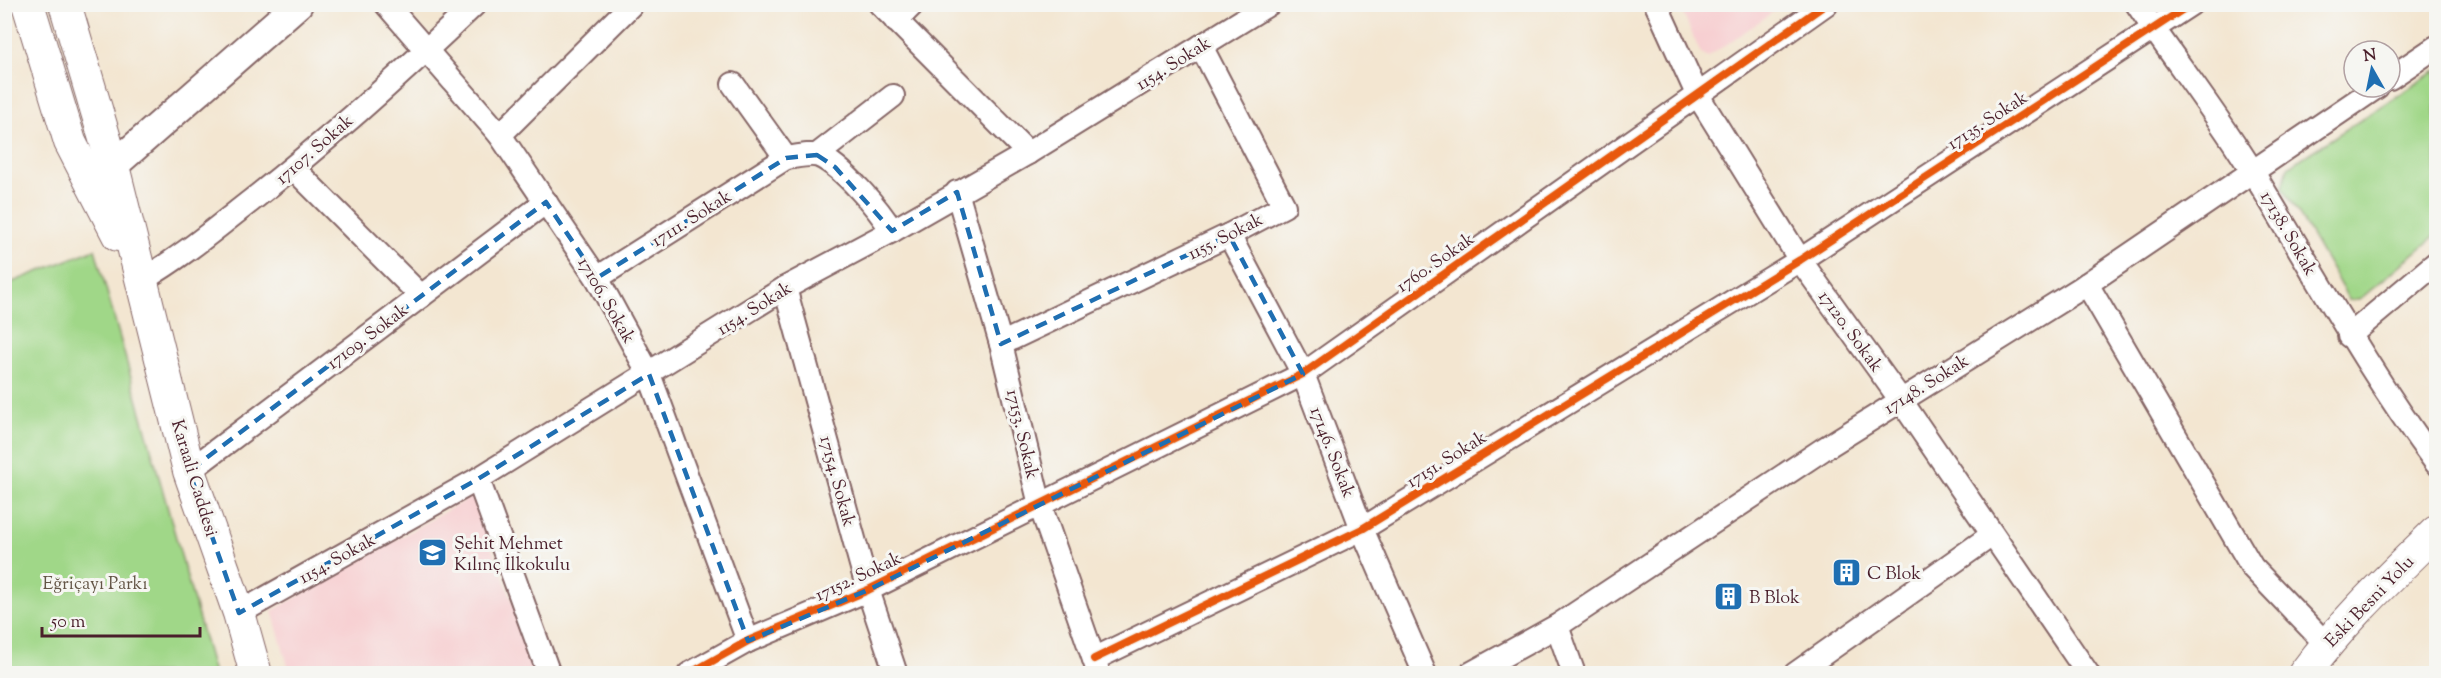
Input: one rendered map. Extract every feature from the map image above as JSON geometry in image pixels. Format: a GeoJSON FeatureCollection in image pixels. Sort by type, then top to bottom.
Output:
{"type":"FeatureCollection","features":[{"type":"Feature","properties":{"kind":"main road","name":"Karaali Caddesi"},"geometry":{"type":"LineString","coordinates":[[28,4],[70,142],[142,280]]}},
{"type":"Feature","properties":{"kind":"main road","name":"Karaali Caddesi"},"geometry":{"type":"LineString","coordinates":[[65,4],[113,166],[189,471],[239,613],[256,674]]}},
{"type":"Feature","properties":{"kind":"main road","name":"Eski Besni Yolu"},"geometry":{"type":"LineString","coordinates":[[2304,674],[2357,608],[2436,532]]}},
{"type":"Feature","properties":{"kind":"street"},"geometry":{"type":"LineString","coordinates":[[113,166],[298,4]]}},
{"type":"Feature","properties":{"kind":"street","name":"17106. Sokak"},"geometry":{"type":"LineString","coordinates":[[386,4],[500,135],[597,278],[649,375],[748,641]]}},
{"type":"Feature","properties":{"kind":"street","name":"17107. Sokak"},"geometry":{"type":"LineString","coordinates":[[142,280],[173,262],[292,168],[427,50],[475,4]]}},
{"type":"Feature","properties":{"kind":"street"},"geometry":{"type":"LineString","coordinates":[[500,135],[632,4]]}},
{"type":"Feature","properties":{"kind":"street"},"geometry":{"type":"LineString","coordinates":[[880,4],[1028,153]]}},
{"type":"Feature","properties":{"kind":"street"},"geometry":{"type":"LineString","coordinates":[[896,21],[914,4]]}},
{"type":"Feature","properties":{"kind":"street","name":"1154. Sokak"},"geometry":{"type":"LineString","coordinates":[[239,613],[478,479],[649,375],[785,288],[892,231],[1028,153],[1269,4]]}},
{"type":"Feature","properties":{"kind":"street","name":"17120. Sokak"},"geometry":{"type":"LineString","coordinates":[[1656,4],[1697,94],[1800,260],[1900,399],[2088,674]]}},
{"type":"Feature","properties":{"kind":"street","name":"1760. Sokak"},"geometry":{"type":"LineString","coordinates":[[1040,505],[1303,374],[1826,4]]}},
{"type":"Feature","properties":{"kind":"street","name":"17138. Sokak"},"geometry":{"type":"LineString","coordinates":[[2137,4],[2253,171],[2349,336],[2405,421],[2436,463]]}},
{"type":"Feature","properties":{"kind":"street","name":"17135. Sokak"},"geometry":{"type":"LineString","coordinates":[[1800,260],[2191,4]]}},
{"type":"Feature","properties":{"kind":"street","name":"1155. Sokak"},"geometry":{"type":"LineString","coordinates":[[1001,344],[1229,236],[1284,206],[1201,46]]}},
{"type":"Feature","properties":{"kind":"street"},"geometry":{"type":"LineString","coordinates":[[2402,70],[2436,47]]}},
{"type":"Feature","properties":{"kind":"street"},"geometry":{"type":"LineString","coordinates":[[733,84],[786,158],[817,155],[893,96]]}},
{"type":"Feature","properties":{"kind":"street","name":"17148. Sokak"},"geometry":{"type":"LineString","coordinates":[[1470,674],[1557,626],[1900,399],[2087,284],[2359,99]]}},
{"type":"Feature","properties":{"kind":"street"},"geometry":{"type":"LineString","coordinates":[[817,155],[836,167],[859,190],[882,214],[892,231]]}},
{"type":"Feature","properties":{"kind":"street","name":"17111. Sokak"},"geometry":{"type":"LineString","coordinates":[[597,278],[786,158]]}},
{"type":"Feature","properties":{"kind":"street"},"geometry":{"type":"LineString","coordinates":[[292,168],[421,296]]}},
{"type":"Feature","properties":{"kind":"street","name":"17153. Sokak"},"geometry":{"type":"LineString","coordinates":[[957,192],[1001,344],[1040,505],[1096,666]]}},
{"type":"Feature","properties":{"kind":"street","name":"17109. Sokak"},"geometry":{"type":"LineString","coordinates":[[189,471],[546,202]]}},
{"type":"Feature","properties":{"kind":"street","name":"17146. Sokak"},"geometry":{"type":"LineString","coordinates":[[1229,236],[1303,374],[1362,529],[1425,674]]}},
{"type":"Feature","properties":{"kind":"street","name":"17151. Sokak"},"geometry":{"type":"LineString","coordinates":[[1096,666],[1362,529],[1800,260]]}},
{"type":"Feature","properties":{"kind":"street"},"geometry":{"type":"LineString","coordinates":[[2349,336],[2436,262]]}},
{"type":"Feature","properties":{"kind":"street"},"geometry":{"type":"LineString","coordinates":[[2087,284],[2252,567],[2326,644]]}},
{"type":"Feature","properties":{"kind":"street","name":"17154. Sokak"},"geometry":{"type":"LineString","coordinates":[[785,288],[868,590],[896,674]]}},
{"type":"Feature","properties":{"kind":"street"},"geometry":{"type":"LineString","coordinates":[[478,479],[549,674]]}},
{"type":"Feature","properties":{"kind":"street","name":"17152. Sokak"},"geometry":{"type":"LineString","coordinates":[[689,674],[748,641],[868,590],[1040,505]]}},
{"type":"Feature","properties":{"kind":"street"},"geometry":{"type":"LineString","coordinates":[[1795,674],[1992,536]]}},
{"type":"Feature","properties":{"kind":"street"},"geometry":{"type":"LineString","coordinates":[[1557,626],[1574,674]]}},
{"type":"Feature","properties":{"kind":"highlighted area"},"geometry":{"type":"Polygon","coordinates":[[[817,155],[835,167],[892,231],[957,192],[1001,344],[1229,235],[1303,374],[868,590],[748,641],[649,374],[478,479],[239,613],[189,471],[546,202],[597,278],[786,158],[817,155]]]}},
{"type":"Feature","properties":{"kind":"shaded area"},"geometry":{"type":"Polygon","coordinates":[[[1679,5],[1783,5],[1708,57],[1701,54],[1679,5]]]}},
{"type":"Feature","properties":{"kind":"shaded area","name":"Şehit Mehmet Kılınç İlkokulu"},"geometry":{"type":"Polygon","coordinates":[[[472,496],[540,673],[290,673],[272,611],[472,496]]]}},
{"type":"Feature","properties":{"kind":"green space"},"geometry":{"type":"Polygon","coordinates":[[[2436,71],[2436,235],[2359,300],[2349,300],[2283,187],[2288,167],[2393,99],[2402,99],[2402,93],[2436,71]]]}},
{"type":"Feature","properties":{"kind":"green space","name":"Eğriçayı Parkı"},"geometry":{"type":"Polygon","coordinates":[[[95,249],[214,673],[5,673],[5,285],[95,249]]]}},
{"type":"Feature","properties":{"kind":"cycle path"},"geometry":{"type":"LineString","coordinates":[[689,674],[748,641],[868,590],[1303,374],[1826,4]]}},
{"type":"Feature","properties":{"kind":"cycle path"},"geometry":{"type":"LineString","coordinates":[[1094,659],[1362,529],[1800,260],[2191,4]]}},
{"type":"Feature","properties":{"kind":"place","name":"Şehit Mehmet Kılınç İlkokulu"},"geometry":{"type":"Point","coordinates":[433,553]}},
{"type":"Feature","properties":{"kind":"place","name":"C Blok"},"geometry":{"type":"Point","coordinates":[1846,573]}},
{"type":"Feature","properties":{"kind":"place","name":"B Blok"},"geometry":{"type":"Point","coordinates":[1728,597]}}]}
